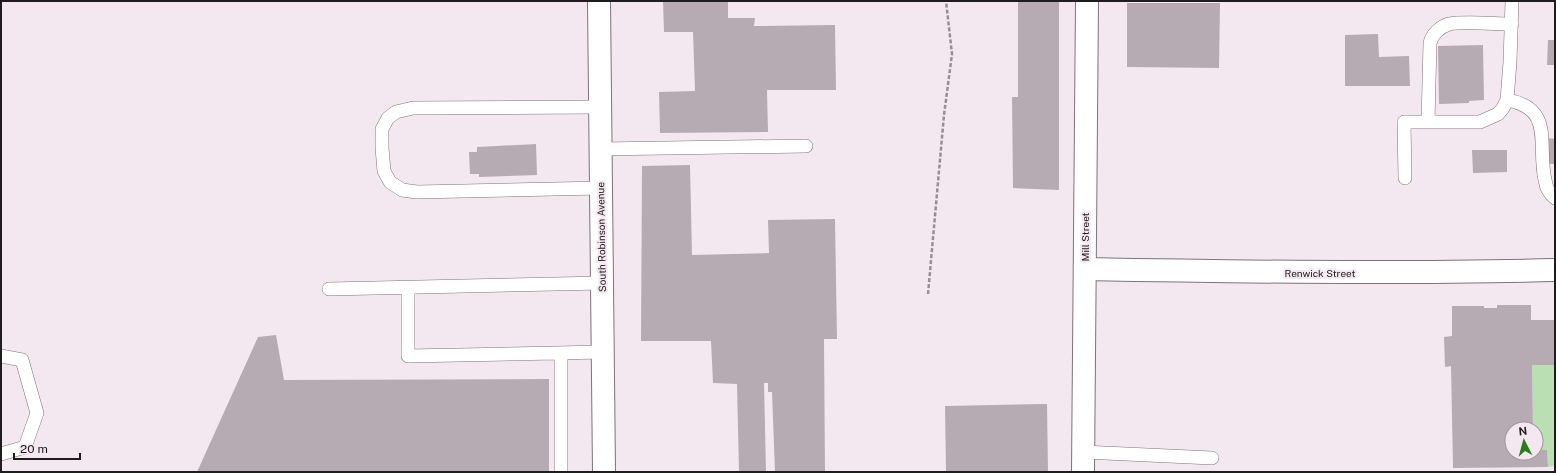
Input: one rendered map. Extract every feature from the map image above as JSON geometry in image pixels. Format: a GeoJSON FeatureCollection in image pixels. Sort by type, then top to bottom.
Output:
{"type":"FeatureCollection","features":[{"type":"Feature","properties":{"kind":"main road","name":"South Robinson Avenue"},"geometry":{"type":"LineString","coordinates":[[599,1],[604,472]]}},
{"type":"Feature","properties":{"kind":"main road","name":"Mill Street"},"geometry":{"type":"LineString","coordinates":[[1083,462],[1087,1]]}},
{"type":"Feature","properties":{"kind":"main road","name":"Renwick Street"},"geometry":{"type":"LineString","coordinates":[[1085,269],[1278,273],[1555,270]]}},
{"type":"Feature","properties":{"kind":"lane"},"geometry":{"type":"LineString","coordinates":[[1405,178],[1404,122],[1480,122],[1498,114],[1503,108],[1507,100],[1512,1]]}},
{"type":"Feature","properties":{"kind":"lane"},"geometry":{"type":"LineString","coordinates":[[1428,122],[1430,43],[1432,36],[1437,30],[1448,24],[1512,24]]}},
{"type":"Feature","properties":{"kind":"lane"},"geometry":{"type":"LineString","coordinates":[[1507,100],[1520,102],[1535,114],[1541,128],[1544,173],[1548,191],[1555,198]]}},
{"type":"Feature","properties":{"kind":"lane"},"geometry":{"type":"LineString","coordinates":[[600,106],[413,108],[396,112],[388,118],[382,129],[384,171],[390,182],[402,190],[417,192],[601,188]]}},
{"type":"Feature","properties":{"kind":"lane"},"geometry":{"type":"LineString","coordinates":[[600,149],[806,146]]}},
{"type":"Feature","properties":{"kind":"lane"},"geometry":{"type":"LineString","coordinates":[[329,289],[602,283]]}},
{"type":"Feature","properties":{"kind":"lane"},"geometry":{"type":"LineString","coordinates":[[408,288],[408,356],[602,352]]}},
{"type":"Feature","properties":{"kind":"lane"},"geometry":{"type":"LineString","coordinates":[[561,353],[561,472]]}},
{"type":"Feature","properties":{"kind":"lane"},"geometry":{"type":"LineString","coordinates":[[1,356],[22,360],[37,413],[24,446],[1,454]]}},
{"type":"Feature","properties":{"kind":"lane"},"geometry":{"type":"LineString","coordinates":[[1083,462],[1212,458]]}},
{"type":"Feature","properties":{"kind":"path"},"geometry":{"type":"LineString","coordinates":[[928,294],[943,123],[952,54],[946,1]]}},
{"type":"Feature","properties":{"kind":"green space"},"geometry":{"type":"Polygon","coordinates":[[[1532,365],[1555,365],[1555,466],[1548,467],[1547,450],[1544,450],[1544,421],[1533,421],[1532,365]]]}},
{"type":"Feature","properties":{"kind":"building"},"geometry":{"type":"Polygon","coordinates":[[[663,1],[728,1],[728,18],[755,18],[754,26],[835,25],[836,90],[767,90],[768,132],[660,133],[659,92],[695,91],[693,32],[664,32],[663,1]]]}},
{"type":"Feature","properties":{"kind":"building"},"geometry":{"type":"Polygon","coordinates":[[[1018,1],[1059,1],[1059,190],[1013,188],[1012,97],[1018,97],[1018,1]]]}},
{"type":"Feature","properties":{"kind":"building"},"geometry":{"type":"Polygon","coordinates":[[[1127,3],[1220,3],[1219,68],[1127,67],[1127,3]]]}},
{"type":"Feature","properties":{"kind":"building"},"geometry":{"type":"Polygon","coordinates":[[[1378,34],[1379,57],[1409,56],[1410,86],[1345,86],[1345,35],[1378,34]]]}},
{"type":"Feature","properties":{"kind":"building"},"geometry":{"type":"Polygon","coordinates":[[[1548,40],[1555,40],[1555,65],[1547,65],[1548,40]]]}},
{"type":"Feature","properties":{"kind":"building"},"geometry":{"type":"Polygon","coordinates":[[[1483,45],[1484,100],[1469,101],[1469,103],[1439,104],[1438,46],[1483,45]]]}},
{"type":"Feature","properties":{"kind":"building"},"geometry":{"type":"Polygon","coordinates":[[[1548,138],[1555,139],[1555,164],[1548,164],[1548,138]]]}},
{"type":"Feature","properties":{"kind":"building"},"geometry":{"type":"Polygon","coordinates":[[[536,144],[537,175],[479,177],[479,174],[470,174],[469,152],[477,152],[477,147],[536,144]]]}},
{"type":"Feature","properties":{"kind":"building"},"geometry":{"type":"Polygon","coordinates":[[[1472,150],[1507,150],[1507,172],[1473,173],[1472,150]]]}},
{"type":"Feature","properties":{"kind":"building"},"geometry":{"type":"Polygon","coordinates":[[[690,165],[692,255],[769,253],[768,220],[835,219],[837,339],[824,339],[825,472],[775,472],[772,392],[768,392],[768,383],[764,383],[766,472],[739,472],[737,384],[713,383],[711,341],[641,341],[642,166],[690,165]]]}},
{"type":"Feature","properties":{"kind":"building"},"geometry":{"type":"Polygon","coordinates":[[[1497,305],[1531,305],[1531,320],[1555,320],[1555,365],[1532,365],[1533,421],[1504,421],[1504,461],[1544,461],[1544,450],[1547,450],[1548,467],[1453,468],[1451,366],[1445,367],[1444,337],[1452,336],[1452,306],[1484,306],[1484,308],[1497,308],[1497,305]]]}},
{"type":"Feature","properties":{"kind":"building"},"geometry":{"type":"Polygon","coordinates":[[[276,335],[284,380],[549,379],[549,472],[197,472],[258,337],[276,335]]]}},
{"type":"Feature","properties":{"kind":"building"},"geometry":{"type":"Polygon","coordinates":[[[1047,404],[1048,472],[946,472],[945,406],[1047,404]]]}}]}
